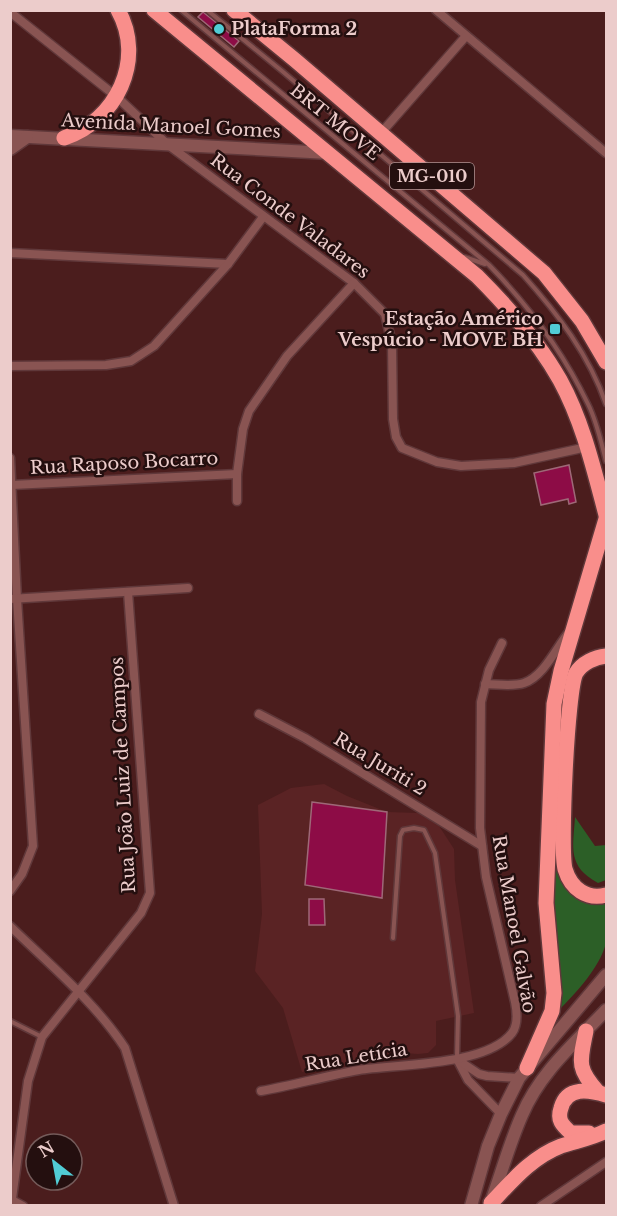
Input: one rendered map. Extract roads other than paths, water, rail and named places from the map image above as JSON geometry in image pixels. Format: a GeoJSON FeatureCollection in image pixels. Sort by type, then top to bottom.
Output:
{"type":"FeatureCollection","features":[{"type":"Feature","properties":{"kind":"highway"},"geometry":{"type":"LineString","coordinates":[[64,138],[96,122],[117,97],[128,67],[129,50],[126,27],[118,10]]}},
{"type":"Feature","properties":{"kind":"highway","name":"MG-010"},"geometry":{"type":"LineString","coordinates":[[154,10],[477,276],[503,303],[561,381],[587,447],[606,517]]}},
{"type":"Feature","properties":{"kind":"highway","name":"MG-010"},"geometry":{"type":"LineString","coordinates":[[234,10],[544,273],[582,321],[606,362]]}},
{"type":"Feature","properties":{"kind":"highway"},"geometry":{"type":"LineString","coordinates":[[523,1073],[552,1011],[554,993],[546,903],[554,704],[561,671],[606,517]]}},
{"type":"Feature","properties":{"kind":"highway"},"geometry":{"type":"LineString","coordinates":[[606,656],[590,660],[575,675],[569,702],[564,838],[565,869],[573,885],[582,893],[592,897],[606,895]]}},
{"type":"Feature","properties":{"kind":"highway"},"geometry":{"type":"LineString","coordinates":[[586,1031],[581,1066],[585,1078],[602,1094]]}},
{"type":"Feature","properties":{"kind":"highway"},"geometry":{"type":"LineString","coordinates":[[602,1094],[583,1090],[571,1094],[565,1098],[559,1116],[561,1123],[571,1133],[604,1133]]}},
{"type":"Feature","properties":{"kind":"highway"},"geometry":{"type":"LineString","coordinates":[[491,1204],[518,1174],[537,1158],[559,1147],[604,1133]]}},
{"type":"Feature","properties":{"kind":"main road","name":"Avenida Manoel Gomes"},"geometry":{"type":"LineString","coordinates":[[10,136],[329,153]]}},
{"type":"Feature","properties":{"kind":"main road"},"geometry":{"type":"LineString","coordinates":[[10,149],[27,137]]}},
{"type":"Feature","properties":{"kind":"main road"},"geometry":{"type":"LineString","coordinates":[[471,1206],[488,1146],[501,1114],[523,1073],[606,975]]}},
{"type":"Feature","properties":{"kind":"main road"},"geometry":{"type":"LineString","coordinates":[[491,1204],[522,1114],[539,1084],[563,1052],[606,1010]]}},
{"type":"Feature","properties":{"kind":"street"},"geometry":{"type":"LineString","coordinates":[[436,10],[606,153]]}},
{"type":"Feature","properties":{"kind":"street","name":"Rua Conde Valadares"},"geometry":{"type":"LineString","coordinates":[[10,12],[117,97],[167,144],[354,283],[385,314],[392,344],[393,419],[396,437],[402,448],[437,462],[461,466],[514,464],[587,447]]}},
{"type":"Feature","properties":{"kind":"street"},"geometry":{"type":"LineString","coordinates":[[381,133],[465,36]]}},
{"type":"Feature","properties":{"kind":"street"},"geometry":{"type":"LineString","coordinates":[[10,366],[106,366],[131,361],[154,346],[228,264],[263,217]]}},
{"type":"Feature","properties":{"kind":"street"},"geometry":{"type":"LineString","coordinates":[[10,253],[228,264]]}},
{"type":"Feature","properties":{"kind":"street"},"geometry":{"type":"LineString","coordinates":[[237,501],[237,474],[243,429],[249,411],[259,393],[287,356],[354,283]]}},
{"type":"Feature","properties":{"kind":"street"},"geometry":{"type":"LineString","coordinates":[[10,458],[14,599],[33,846],[22,874],[10,891]]}},
{"type":"Feature","properties":{"kind":"street","name":"Rua Raposo Bocarro"},"geometry":{"type":"LineString","coordinates":[[12,484],[237,474]]}},
{"type":"Feature","properties":{"kind":"street"},"geometry":{"type":"LineString","coordinates":[[14,599],[188,588]]}},
{"type":"Feature","properties":{"kind":"street","name":"Rua João Luiz de Campos"},"geometry":{"type":"LineString","coordinates":[[11,1203],[28,1081],[42,1037],[141,913],[150,893],[128,592]]}},
{"type":"Feature","properties":{"kind":"street"},"geometry":{"type":"LineString","coordinates":[[485,684],[517,684],[531,679],[541,670],[575,625]]}},
{"type":"Feature","properties":{"kind":"street","name":"Rua Manoel Galvão"},"geometry":{"type":"LineString","coordinates":[[502,643],[489,670],[481,702],[480,828],[486,877],[515,1002],[516,1023],[511,1034]]}},
{"type":"Feature","properties":{"kind":"street","name":"Rua Juriti 2"},"geometry":{"type":"LineString","coordinates":[[259,714],[305,738],[482,846]]}},
{"type":"Feature","properties":{"kind":"street"},"geometry":{"type":"LineString","coordinates":[[10,926],[78,993],[114,1032],[125,1048],[174,1206]]}},
{"type":"Feature","properties":{"kind":"street","name":"Rua Letícia"},"geometry":{"type":"LineString","coordinates":[[261,1091],[360,1070],[397,1065],[434,1064],[457,1059],[489,1049],[511,1034]]}},
{"type":"Feature","properties":{"kind":"street"},"geometry":{"type":"LineString","coordinates":[[457,1059],[479,1074],[487,1076],[523,1073]]}},
{"type":"Feature","properties":{"kind":"street"},"geometry":{"type":"LineString","coordinates":[[457,1059],[468,1080],[501,1114]]}},
{"type":"Feature","properties":{"kind":"street"},"geometry":{"type":"LineString","coordinates":[[541,1206],[606,1162]]}},
{"type":"Feature","properties":{"kind":"street"},"geometry":{"type":"LineString","coordinates":[[11,1203],[23,1206]]}},
{"type":"Feature","properties":{"kind":"lane","name":"BRT MOVE"},"geometry":{"type":"LineString","coordinates":[[181,10],[489,266],[515,292],[540,323],[589,405],[606,461]]}},
{"type":"Feature","properties":{"kind":"lane","name":"BRT MOVE"},"geometry":{"type":"LineString","coordinates":[[207,10],[523,275],[574,337],[606,404]]}},
{"type":"Feature","properties":{"kind":"lane"},"geometry":{"type":"LineString","coordinates":[[448,252],[489,266]]}},
{"type":"Feature","properties":{"kind":"lane"},"geometry":{"type":"LineString","coordinates":[[393,938],[400,836],[403,830],[414,828],[424,830],[435,853],[458,1016],[457,1059]]}},
{"type":"Feature","properties":{"kind":"lane"},"geometry":{"type":"LineString","coordinates":[[10,1021],[42,1037]]}},
{"type":"Feature","properties":{"kind":"place","name":"PlataForma 2"},"geometry":{"type":"Point","coordinates":[219,29]}},
{"type":"Feature","properties":{"kind":"place","name":"Estação Américo Vespúcio - MOVE BH"},"geometry":{"type":"Point","coordinates":[555,329]}}]}
